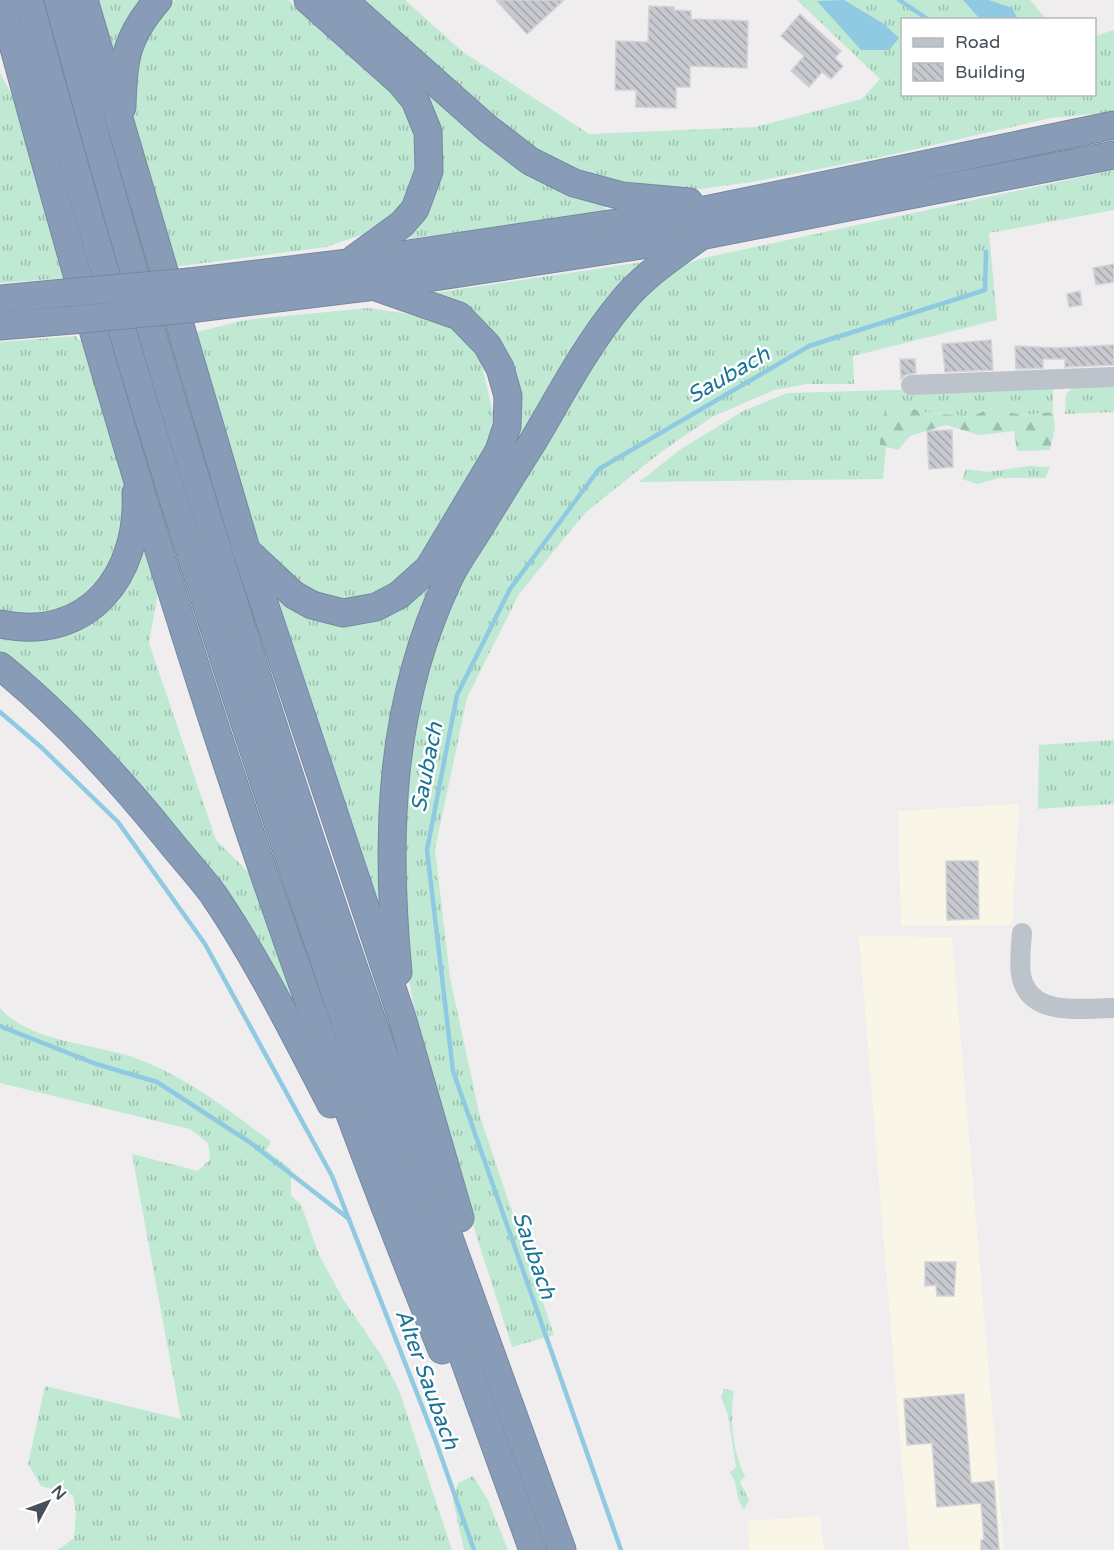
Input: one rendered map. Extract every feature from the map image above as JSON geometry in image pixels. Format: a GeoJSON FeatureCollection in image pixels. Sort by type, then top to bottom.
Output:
{"type":"FeatureCollection","features":[{"type":"Feature","properties":{"kind":"highway"},"geometry":{"type":"LineString","coordinates":[[1,0],[134,465],[267,881],[364,1155],[486,1456],[513,1496]]}},
{"type":"Feature","properties":{"kind":"highway"},"geometry":{"type":"LineString","coordinates":[[29,0],[72,160],[172,495],[312,932],[532,1550]]}},
{"type":"Feature","properties":{"kind":"highway"},"geometry":{"type":"LineString","coordinates":[[58,0],[99,153],[202,500],[339,923],[562,1550]]}},
{"type":"Feature","properties":{"kind":"highway"},"geometry":{"type":"LineString","coordinates":[[84,0],[246,549],[402,1018],[462,1224],[458,1261]]}},
{"type":"Feature","properties":{"kind":"highway"},"geometry":{"type":"LineString","coordinates":[[121,129],[122,82],[128,45],[145,16],[158,0]]}},
{"type":"Feature","properties":{"kind":"highway"},"geometry":{"type":"LineString","coordinates":[[308,0],[400,82],[415,100],[428,132],[429,171],[415,209],[402,224],[348,263]]}},
{"type":"Feature","properties":{"kind":"highway"},"geometry":{"type":"LineString","coordinates":[[344,0],[487,128],[530,161],[574,183],[622,196],[686,201],[710,209]]}},
{"type":"Feature","properties":{"kind":"highway"},"geometry":{"type":"LineString","coordinates":[[0,56],[24,85]]}},
{"type":"Feature","properties":{"kind":"highway"},"geometry":{"type":"LineString","coordinates":[[0,299],[190,282],[348,263],[710,209],[1114,125]]}},
{"type":"Feature","properties":{"kind":"highway"},"geometry":{"type":"LineString","coordinates":[[0,326],[197,308],[375,286],[700,236],[1114,155]]}},
{"type":"Feature","properties":{"kind":"highway"},"geometry":{"type":"LineString","coordinates":[[402,1018],[392,911],[390,832],[394,776],[402,722],[427,633],[449,577],[605,325],[623,300],[643,280],[700,236]]}},
{"type":"Feature","properties":{"kind":"highway"},"geometry":{"type":"LineString","coordinates":[[246,549],[288,590],[312,605],[343,613],[376,607],[399,595],[429,568],[499,451],[507,426],[508,396],[500,368],[479,333],[449,310],[375,286]]}},
{"type":"Feature","properties":{"kind":"highway"},"geometry":{"type":"LineString","coordinates":[[0,624],[25,627],[52,624],[79,614],[110,588],[126,561],[136,524],[134,465]]}},
{"type":"Feature","properties":{"kind":"highway"},"geometry":{"type":"LineString","coordinates":[[0,666],[37,696],[86,743],[131,793],[212,894],[257,965],[347,1136],[364,1155]]}},
{"type":"Feature","properties":{"kind":"street"},"geometry":{"type":"LineString","coordinates":[[910,385],[1114,377]]}},
{"type":"Feature","properties":{"kind":"street"},"geometry":{"type":"LineString","coordinates":[[1022,933],[1021,975],[1031,996],[1050,1007],[1114,1008]]}},
{"type":"Feature","properties":{"kind":"shaded area"},"geometry":{"type":"Polygon","coordinates":[[[1019,804],[1012,925],[901,926],[898,811],[1019,804]]]}},
{"type":"Feature","properties":{"kind":"shaded area"},"geometry":{"type":"Polygon","coordinates":[[[859,936],[952,937],[1004,1550],[909,1550],[859,936]]]}},
{"type":"Feature","properties":{"kind":"shaded area"},"geometry":{"type":"Polygon","coordinates":[[[820,1516],[824,1550],[749,1550],[748,1521],[820,1516]]]}},
{"type":"Feature","properties":{"kind":"green space"},"geometry":{"type":"Polygon","coordinates":[[[94,0],[148,0],[115,70],[94,0]]]}},
{"type":"Feature","properties":{"kind":"green space"},"geometry":{"type":"Polygon","coordinates":[[[175,0],[288,0],[395,94],[410,117],[417,155],[410,189],[397,210],[370,232],[326,247],[173,267],[140,158],[131,114],[130,92],[133,67],[143,41],[157,18],[175,0]]]}},
{"type":"Feature","properties":{"kind":"green space"},"geometry":{"type":"Polygon","coordinates":[[[327,0],[605,203],[605,213],[393,241],[436,142],[327,0]]]}},
{"type":"Feature","properties":{"kind":"green space"},"geometry":{"type":"Polygon","coordinates":[[[355,0],[405,0],[463,52],[589,134],[755,127],[862,99],[880,79],[797,0],[1030,0],[1045,18],[901,18],[901,96],[1096,96],[1096,36],[1114,30],[1114,112],[1051,118],[890,155],[752,182],[677,192],[615,186],[526,148],[355,0]]]}},
{"type":"Feature","properties":{"kind":"green space"},"geometry":{"type":"Polygon","coordinates":[[[0,73],[15,101],[65,278],[0,283],[0,73]]]}},
{"type":"Feature","properties":{"kind":"green space"},"geometry":{"type":"Polygon","coordinates":[[[1114,170],[1114,210],[989,233],[997,320],[853,356],[854,384],[807,384],[774,390],[712,417],[661,452],[585,513],[519,594],[467,698],[435,849],[450,978],[480,1117],[554,1335],[512,1347],[444,1134],[422,1055],[403,944],[398,817],[430,651],[459,584],[624,313],[661,276],[699,259],[1114,170]]]}},
{"type":"Feature","properties":{"kind":"green space"},"geometry":{"type":"Polygon","coordinates":[[[643,262],[645,264],[579,345],[390,728],[377,831],[382,924],[273,594],[316,615],[436,570],[511,393],[427,294],[643,262]]]}},
{"type":"Feature","properties":{"kind":"green space"},"geometry":{"type":"Polygon","coordinates":[[[368,308],[423,316],[455,329],[481,362],[493,413],[489,441],[418,563],[392,588],[354,601],[317,597],[269,562],[248,519],[193,333],[245,320],[368,308]]]}},
{"type":"Feature","properties":{"kind":"green space"},"geometry":{"type":"Polygon","coordinates":[[[76,336],[78,340],[88,340],[126,473],[128,517],[102,584],[60,610],[35,615],[0,612],[0,342],[76,336]]]}},
{"type":"Feature","properties":{"kind":"green space"},"geometry":{"type":"Polygon","coordinates":[[[1114,382],[1114,412],[1065,414],[1066,394],[1077,384],[1114,382]]]}},
{"type":"Feature","properties":{"kind":"green space"},"geometry":{"type":"Polygon","coordinates":[[[1032,386],[1053,388],[1053,412],[1024,415],[989,409],[970,417],[925,412],[894,404],[880,445],[898,450],[886,447],[883,479],[639,482],[681,449],[743,411],[787,393],[1032,386]]]}},
{"type":"Feature","properties":{"kind":"green space"},"geometry":{"type":"Polygon","coordinates":[[[894,404],[925,412],[970,417],[989,409],[1024,415],[1053,412],[1055,428],[1050,450],[1017,451],[1014,431],[979,435],[946,425],[910,436],[898,450],[880,445],[879,420],[894,404]]]}},
{"type":"Feature","properties":{"kind":"green space"},"geometry":{"type":"Polygon","coordinates":[[[1029,466],[1050,467],[1045,478],[999,478],[977,484],[962,479],[966,469],[988,472],[1029,466]]]}},
{"type":"Feature","properties":{"kind":"green space"},"geometry":{"type":"Polygon","coordinates":[[[142,533],[159,586],[149,643],[216,840],[255,879],[309,1040],[267,962],[0,657],[0,631],[76,621],[142,533]]]}},
{"type":"Feature","properties":{"kind":"green space"},"geometry":{"type":"Polygon","coordinates":[[[1114,740],[1114,804],[1038,809],[1039,745],[1114,740]]]}},
{"type":"Feature","properties":{"kind":"green space"},"geometry":{"type":"Polygon","coordinates":[[[0,1008],[13,1020],[30,1029],[70,1042],[131,1056],[166,1071],[212,1099],[271,1142],[266,1150],[291,1169],[291,1195],[301,1205],[320,1257],[343,1299],[381,1355],[399,1390],[452,1550],[58,1550],[74,1538],[76,1512],[73,1495],[41,1486],[28,1464],[45,1386],[181,1419],[132,1154],[198,1171],[210,1159],[208,1143],[190,1129],[0,1083],[0,1008]]]}},
{"type":"Feature","properties":{"kind":"green space"},"geometry":{"type":"Polygon","coordinates":[[[724,1389],[734,1391],[733,1434],[745,1476],[740,1482],[749,1500],[744,1509],[730,1473],[736,1467],[728,1415],[721,1397],[724,1389]]]}},
{"type":"Feature","properties":{"kind":"green space"},"geometry":{"type":"Polygon","coordinates":[[[473,1476],[488,1500],[508,1550],[464,1550],[453,1500],[458,1483],[473,1476]]]}},
{"type":"Feature","properties":{"kind":"water"},"geometry":{"type":"Polygon","coordinates":[[[844,0],[884,24],[899,38],[889,50],[861,50],[817,1],[844,0]]]}},
{"type":"Feature","properties":{"kind":"water"},"geometry":{"type":"Polygon","coordinates":[[[963,0],[989,0],[1012,8],[1017,18],[979,18],[963,0]]]}},
{"type":"Feature","properties":{"kind":"building"},"geometry":{"type":"Polygon","coordinates":[[[496,0],[564,0],[527,34],[496,0]]]}},
{"type":"Feature","properties":{"kind":"building"},"geometry":{"type":"Polygon","coordinates":[[[649,6],[674,7],[674,10],[691,11],[691,19],[748,21],[747,68],[690,66],[690,87],[676,87],[676,108],[636,107],[636,90],[615,90],[616,41],[648,42],[649,6]]]}},
{"type":"Feature","properties":{"kind":"building"},"geometry":{"type":"Polygon","coordinates":[[[800,14],[841,51],[835,58],[843,66],[831,79],[822,72],[809,87],[791,71],[804,56],[781,36],[800,14]]]}},
{"type":"Feature","properties":{"kind":"building"},"geometry":{"type":"Polygon","coordinates":[[[1114,264],[1114,282],[1096,285],[1093,268],[1114,264]]]}},
{"type":"Feature","properties":{"kind":"building"},"geometry":{"type":"Polygon","coordinates":[[[1080,291],[1082,305],[1069,307],[1067,294],[1080,291]]]}},
{"type":"Feature","properties":{"kind":"building"},"geometry":{"type":"Polygon","coordinates":[[[991,340],[993,370],[945,372],[942,344],[991,340]]]}},
{"type":"Feature","properties":{"kind":"building"},"geometry":{"type":"Polygon","coordinates":[[[1114,345],[1114,365],[1065,367],[1065,359],[1043,359],[1043,368],[1016,369],[1015,346],[1057,348],[1114,345]]]}},
{"type":"Feature","properties":{"kind":"building"},"geometry":{"type":"Polygon","coordinates":[[[900,359],[915,359],[916,373],[905,375],[901,379],[900,359]]]}},
{"type":"Feature","properties":{"kind":"building"},"geometry":{"type":"Polygon","coordinates":[[[952,430],[953,467],[929,469],[927,431],[952,430]]]}},
{"type":"Feature","properties":{"kind":"building"},"geometry":{"type":"Polygon","coordinates":[[[946,861],[978,861],[979,919],[947,920],[946,861]]]}},
{"type":"Feature","properties":{"kind":"building"},"geometry":{"type":"Polygon","coordinates":[[[925,1262],[956,1262],[954,1296],[937,1296],[936,1285],[925,1286],[925,1262]]]}},
{"type":"Feature","properties":{"kind":"building"},"geometry":{"type":"Polygon","coordinates":[[[964,1394],[971,1483],[994,1481],[999,1550],[981,1550],[981,1540],[984,1540],[981,1503],[937,1507],[932,1443],[907,1445],[904,1399],[964,1394]]]}},
{"type":"Feature","properties":{"kind":"waterway","name":"Saubach"},"geometry":{"type":"LineString","coordinates":[[899,0],[926,18]]}},
{"type":"Feature","properties":{"kind":"waterway","name":"Saubach"},"geometry":{"type":"LineString","coordinates":[[621,1550],[453,1071],[427,850],[457,695],[510,589],[599,469],[809,346],[985,290],[986,252]]}},
{"type":"Feature","properties":{"kind":"waterway","name":"Alter Saubach"},"geometry":{"type":"LineString","coordinates":[[0,712],[41,747],[118,822],[205,944],[332,1176],[436,1442],[474,1550]]}},
{"type":"Feature","properties":{"kind":"waterway"},"geometry":{"type":"LineString","coordinates":[[0,1026],[96,1064],[157,1082],[251,1143],[349,1219]]}}]}
